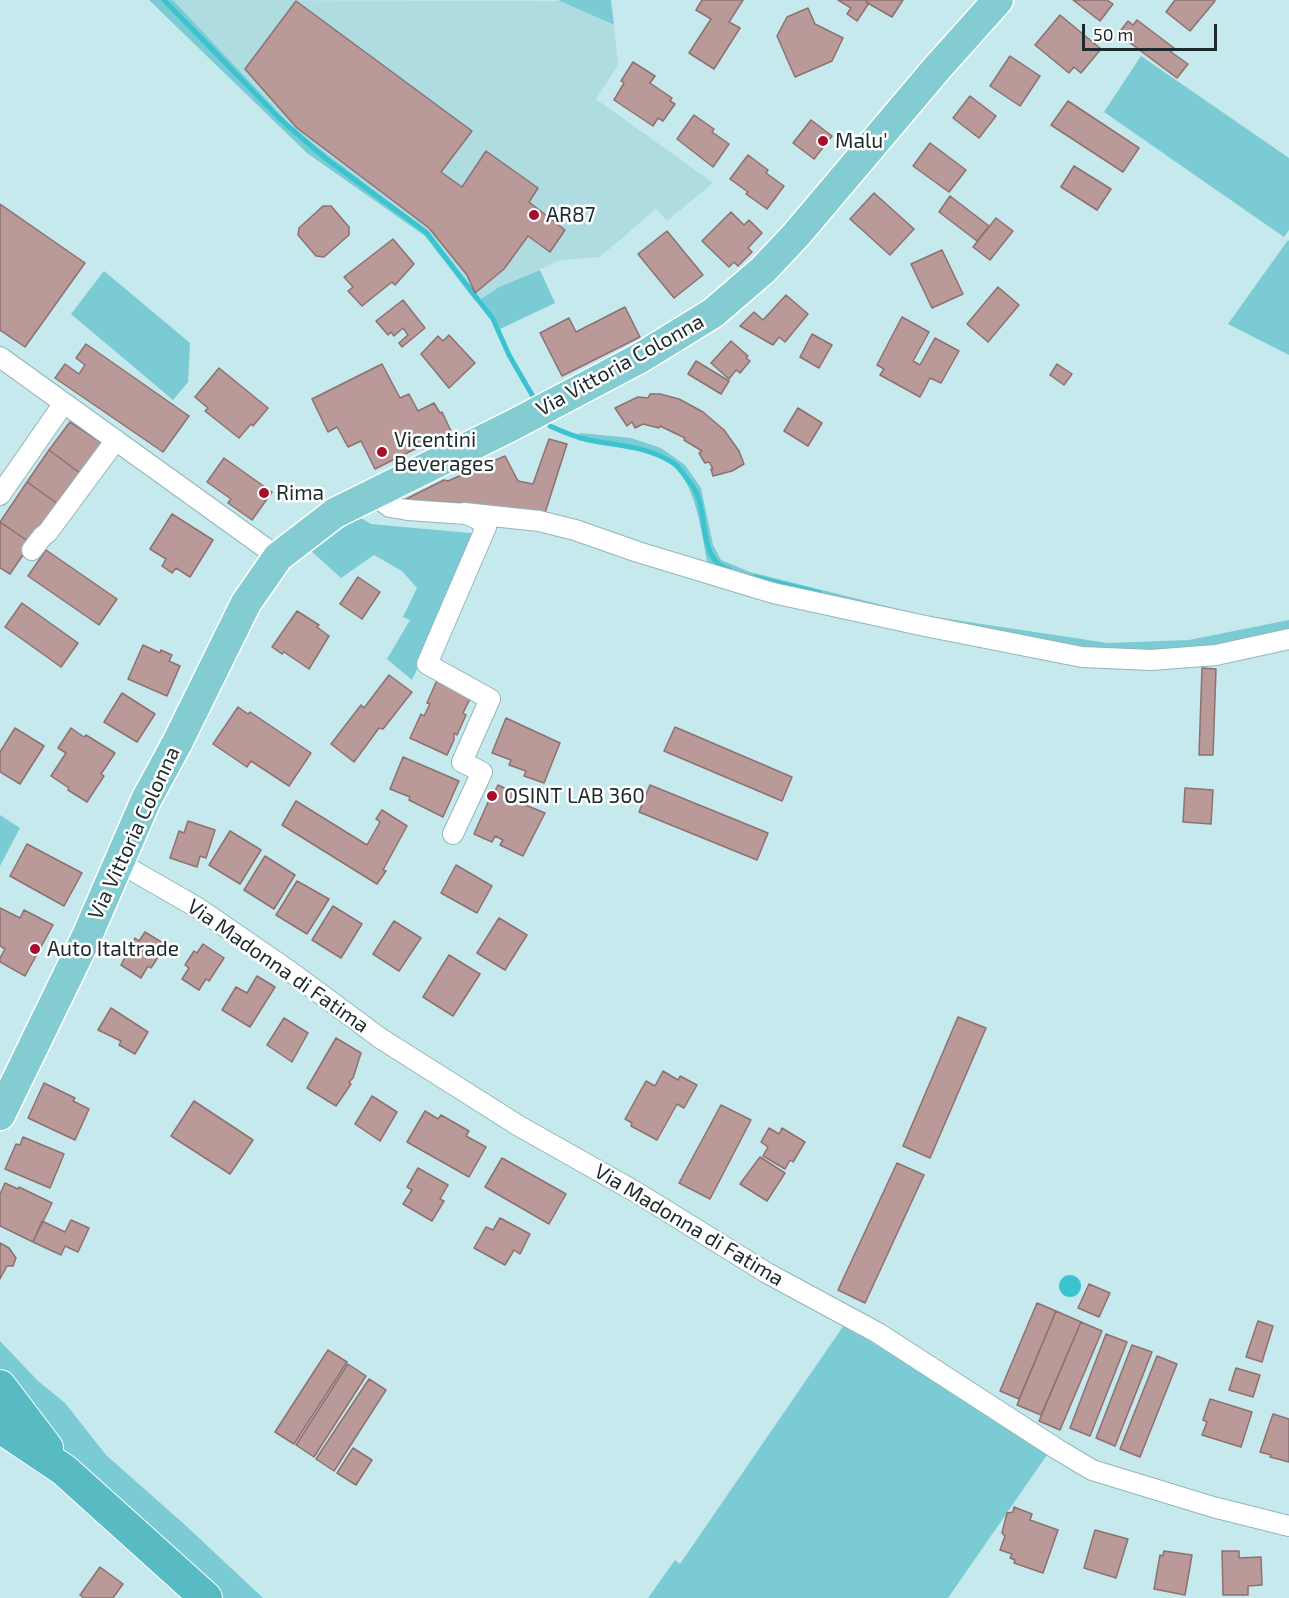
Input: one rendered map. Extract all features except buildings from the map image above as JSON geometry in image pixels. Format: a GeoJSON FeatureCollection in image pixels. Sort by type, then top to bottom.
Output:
{"type":"FeatureCollection","features":[{"type":"Feature","properties":{"kind":"highway"},"geometry":{"type":"LineString","coordinates":[[0,1386],[64,1470]]}},
{"type":"Feature","properties":{"kind":"highway"},"geometry":{"type":"LineString","coordinates":[[0,1427],[64,1470],[206,1598]]}},
{"type":"Feature","properties":{"kind":"main road","name":"Via Vittoria Colonna"},"geometry":{"type":"LineString","coordinates":[[0,1115],[87,936],[146,800],[246,603],[279,557],[335,513],[620,369],[713,313],[763,270],[796,235],[998,0]]}},
{"type":"Feature","properties":{"kind":"street"},"geometry":{"type":"LineString","coordinates":[[0,357],[279,557]]}},
{"type":"Feature","properties":{"kind":"street"},"geometry":{"type":"LineString","coordinates":[[0,495],[64,403]]}},
{"type":"Feature","properties":{"kind":"street"},"geometry":{"type":"LineString","coordinates":[[32,550],[116,440]]}},
{"type":"Feature","properties":{"kind":"street"},"geometry":{"type":"LineString","coordinates":[[372,494],[390,507],[408,510],[539,520],[773,593],[1082,657],[1151,660],[1216,655],[1289,639]]}},
{"type":"Feature","properties":{"kind":"street"},"geometry":{"type":"LineString","coordinates":[[453,834],[482,772],[462,762],[490,699],[427,664],[486,527],[479,520],[465,513]]}},
{"type":"Feature","properties":{"kind":"street","name":"Via Madonna di Fatima"},"geometry":{"type":"LineString","coordinates":[[118,862],[192,904],[291,972],[380,1038],[519,1126],[636,1192],[766,1273],[878,1333],[1092,1470],[1213,1507],[1289,1526]]}},
{"type":"Feature","properties":{"kind":"shaded area"},"geometry":{"type":"Polygon","coordinates":[[[149,0],[173,0],[295,130],[430,233],[481,299],[476,302],[425,236],[307,153],[149,0]]]}},
{"type":"Feature","properties":{"kind":"shaded area"},"geometry":{"type":"Polygon","coordinates":[[[173,0],[563,1],[614,26],[618,65],[596,99],[713,183],[667,221],[656,209],[600,257],[561,260],[499,287],[481,299],[430,233],[295,130],[173,0]]]}},
{"type":"Feature","properties":{"kind":"shaded area"},"geometry":{"type":"Polygon","coordinates":[[[558,0],[611,0],[614,25],[558,0]]]}},
{"type":"Feature","properties":{"kind":"shaded area"},"geometry":{"type":"Polygon","coordinates":[[[1141,56],[1289,158],[1289,230],[1284,237],[1104,112],[1141,56]]]}},
{"type":"Feature","properties":{"kind":"shaded area"},"geometry":{"type":"Polygon","coordinates":[[[1289,241],[1289,355],[1228,324],[1289,241]]]}},
{"type":"Feature","properties":{"kind":"shaded area"},"geometry":{"type":"Polygon","coordinates":[[[540,270],[555,303],[500,329],[481,299],[499,287],[540,270]]]}},
{"type":"Feature","properties":{"kind":"shaded area"},"geometry":{"type":"Polygon","coordinates":[[[104,271],[190,343],[188,382],[173,400],[71,314],[104,271]]]}},
{"type":"Feature","properties":{"kind":"shaded area"},"geometry":{"type":"Polygon","coordinates":[[[580,433],[631,438],[661,448],[685,465],[701,488],[713,545],[721,560],[750,572],[922,615],[1108,643],[1189,640],[1289,620],[1289,632],[1196,652],[1103,655],[991,635],[709,569],[694,500],[678,470],[666,459],[650,453],[577,440],[580,433]]]}},
{"type":"Feature","properties":{"kind":"shaded area"},"geometry":{"type":"Polygon","coordinates":[[[359,517],[371,524],[481,534],[412,680],[387,659],[410,620],[403,617],[417,588],[402,571],[374,555],[341,578],[310,550],[359,517]]]}},
{"type":"Feature","properties":{"kind":"shaded area"},"geometry":{"type":"Polygon","coordinates":[[[0,815],[20,828],[0,866],[0,815]]]}},
{"type":"Feature","properties":{"kind":"shaded area"},"geometry":{"type":"Polygon","coordinates":[[[1066,1275],[1074,1275],[1081,1282],[1081,1290],[1074,1297],[1066,1297],[1059,1290],[1059,1282],[1066,1275]]]}},
{"type":"Feature","properties":{"kind":"shaded area"},"geometry":{"type":"Polygon","coordinates":[[[844,1325],[1049,1452],[948,1598],[648,1598],[675,1560],[680,1564],[844,1325]]]}},
{"type":"Feature","properties":{"kind":"shaded area"},"geometry":{"type":"Polygon","coordinates":[[[0,1341],[38,1381],[65,1403],[106,1455],[263,1598],[223,1598],[87,1475],[17,1398],[0,1371],[0,1341]]]}},
{"type":"Feature","properties":{"kind":"waterway"},"geometry":{"type":"LineString","coordinates":[[164,0],[280,119],[325,158],[426,232],[493,319],[509,355],[535,400]]}},
{"type":"Feature","properties":{"kind":"waterway"},"geometry":{"type":"LineString","coordinates":[[550,426],[584,439],[653,453],[676,465],[697,494],[712,556],[719,564],[730,570]]}},
{"type":"Feature","properties":{"kind":"waterway"},"geometry":{"type":"LineString","coordinates":[[754,577],[820,593]]}},
{"type":"Feature","properties":{"kind":"place","name":"Malu'"},"geometry":{"type":"Point","coordinates":[823,141]}},
{"type":"Feature","properties":{"kind":"place","name":"AR87"},"geometry":{"type":"Point","coordinates":[534,215]}},
{"type":"Feature","properties":{"kind":"place","name":"Vicentini Beverages"},"geometry":{"type":"Point","coordinates":[382,452]}},
{"type":"Feature","properties":{"kind":"place","name":"Rima"},"geometry":{"type":"Point","coordinates":[264,493]}},
{"type":"Feature","properties":{"kind":"place","name":"OSINT LAB 360"},"geometry":{"type":"Point","coordinates":[492,796]}},
{"type":"Feature","properties":{"kind":"place","name":"Auto Italtrade"},"geometry":{"type":"Point","coordinates":[35,949]}}]}
